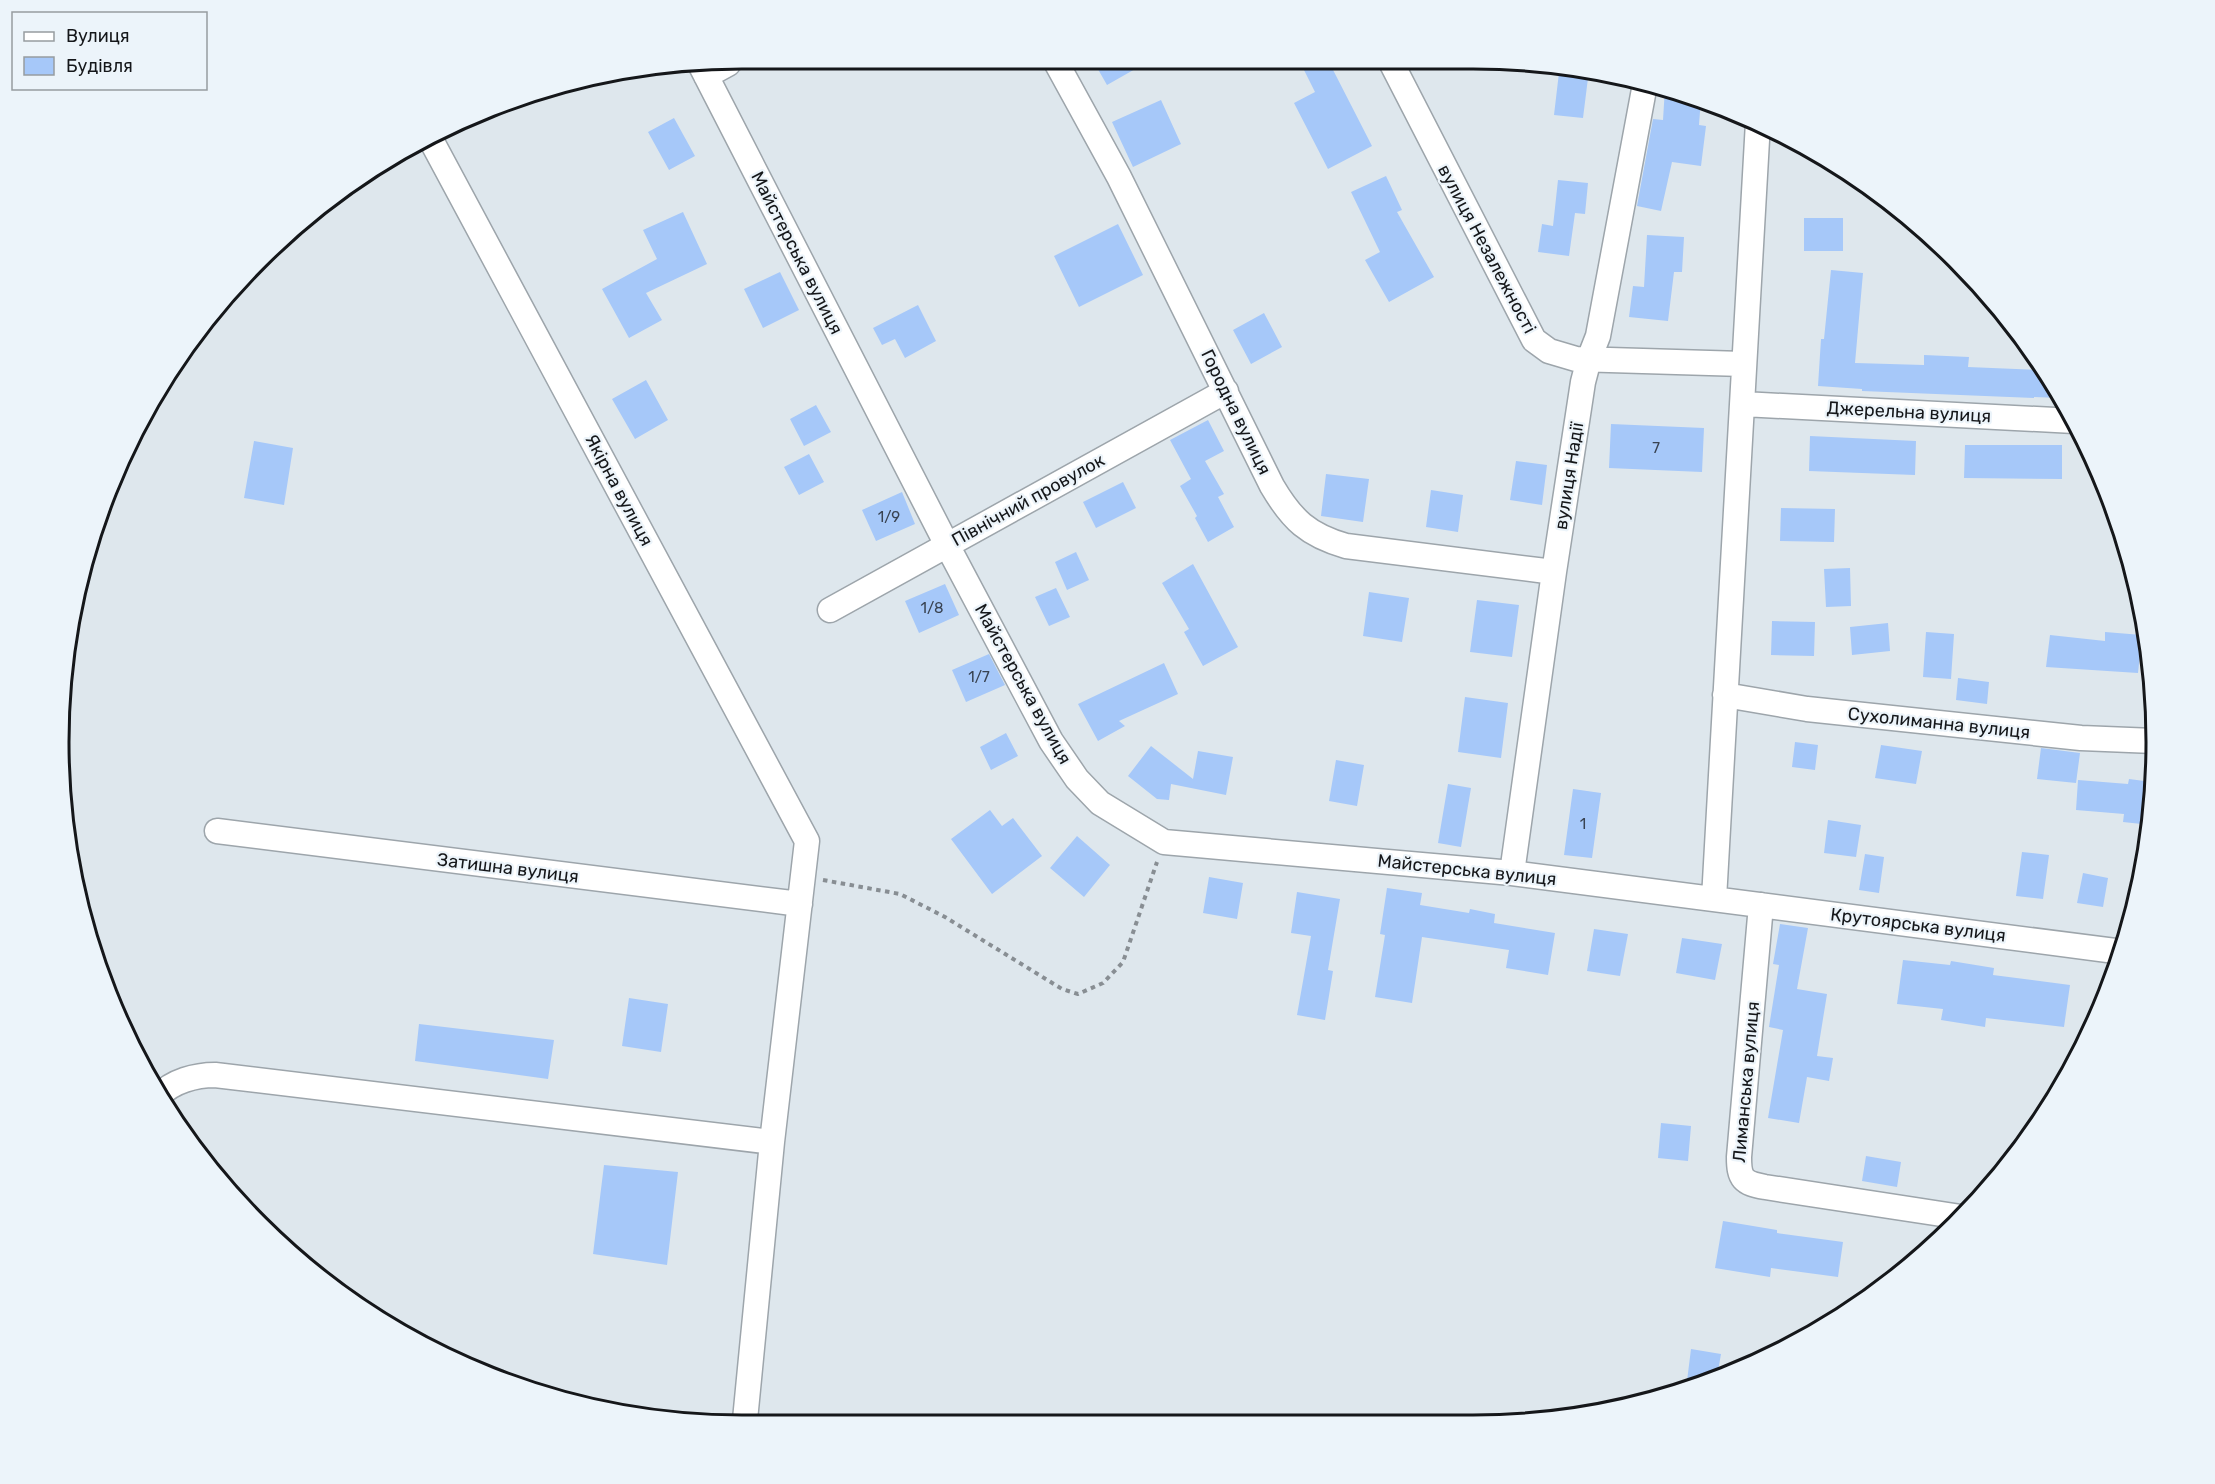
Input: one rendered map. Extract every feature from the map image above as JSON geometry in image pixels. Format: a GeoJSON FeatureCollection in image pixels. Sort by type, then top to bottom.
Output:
{"type":"FeatureCollection","features":[{"type":"Feature","properties":{"kind":"street","name":"Городна вулиця"},"geometry":{"type":"LineString","coordinates":[[1060,69],[1119,177],[1282,505],[1306,530],[1324,540],[1346,546],[1554,572]]}},
{"type":"Feature","properties":{"kind":"street","name":"вулиця Незалежності"},"geometry":{"type":"LineString","coordinates":[[1395,69],[1534,340],[1560,356],[1743,364]]}},
{"type":"Feature","properties":{"kind":"street","name":"Майстерська вулиця"},"geometry":{"type":"LineString","coordinates":[[703,70],[947,545],[1051,741],[1077,779],[1100,803],[1164,842],[1512,873],[1714,899]]}},
{"type":"Feature","properties":{"kind":"street","name":"вулиця Надії"},"geometry":{"type":"LineString","coordinates":[[1512,873],[1583,382],[1589,359],[1599,336],[1644,91]]}},
{"type":"Feature","properties":{"kind":"street"},"geometry":{"type":"LineString","coordinates":[[1714,899],[1757,132]]}},
{"type":"Feature","properties":{"kind":"street","name":"Якірна вулиця"},"geometry":{"type":"LineString","coordinates":[[433,144],[807,840],[803,877]]}},
{"type":"Feature","properties":{"kind":"street","name":"Північний провулок"},"geometry":{"type":"LineString","coordinates":[[830,610],[1226,391]]}},
{"type":"Feature","properties":{"kind":"street","name":"Джерельна вулиця"},"geometry":{"type":"LineString","coordinates":[[1743,404],[2064,420]]}},
{"type":"Feature","properties":{"kind":"street","name":"Сухолиманна вулиця"},"geometry":{"type":"LineString","coordinates":[[1725,695],[1819,710],[2081,738],[2146,741]]}},
{"type":"Feature","properties":{"kind":"street","name":"Затишна вулиця"},"geometry":{"type":"LineString","coordinates":[[216,831],[800,904]]}},
{"type":"Feature","properties":{"kind":"street"},"geometry":{"type":"LineString","coordinates":[[746,1415],[772,1142],[803,877]]}},
{"type":"Feature","properties":{"kind":"street","name":"Крутоярська вулиця"},"geometry":{"type":"LineString","coordinates":[[1714,899],[2112,951]]}},
{"type":"Feature","properties":{"kind":"street","name":"Лиманська вулиця"},"geometry":{"type":"LineString","coordinates":[[1761,905],[1739,1157],[1739,1171],[1743,1180],[1752,1185],[1951,1216]]}},
{"type":"Feature","properties":{"kind":"street"},"geometry":{"type":"LineString","coordinates":[[167,1090],[191,1077],[215,1076],[772,1142]]}},
{"type":"Feature","properties":{"kind":"path"},"geometry":{"type":"LineString","coordinates":[[803,877],[900,894],[945,917],[1062,989],[1078,994],[1103,983],[1123,963],[1164,842]]}},
{"type":"Feature","properties":{"kind":"building"},"geometry":{"type":"Polygon","coordinates":[[[1098,69],[1135,69],[1107,85],[1098,69]]]}},
{"type":"Feature","properties":{"kind":"building"},"geometry":{"type":"Polygon","coordinates":[[[1304,69],[1333,69],[1372,146],[1328,169],[1294,103],[1315,92],[1304,69]]]}},
{"type":"Feature","properties":{"kind":"building"},"geometry":{"type":"Polygon","coordinates":[[[1559,75],[1588,79],[1583,118],[1554,115],[1559,75]]]}},
{"type":"Feature","properties":{"kind":"building"},"geometry":{"type":"Polygon","coordinates":[[[1664,97],[1700,109],[1699,125],[1706,126],[1701,166],[1672,162],[1661,211],[1637,206],[1653,119],[1663,120],[1664,97]]]}},
{"type":"Feature","properties":{"kind":"building"},"geometry":{"type":"Polygon","coordinates":[[[1161,100],[1181,144],[1133,167],[1112,122],[1161,100]]]}},
{"type":"Feature","properties":{"kind":"building"},"geometry":{"type":"Polygon","coordinates":[[[674,118],[695,156],[669,170],[648,132],[674,118]]]}},
{"type":"Feature","properties":{"kind":"building"},"geometry":{"type":"Polygon","coordinates":[[[1386,176],[1402,210],[1397,212],[1434,277],[1389,302],[1365,260],[1380,252],[1351,192],[1386,176]]]}},
{"type":"Feature","properties":{"kind":"building"},"geometry":{"type":"Polygon","coordinates":[[[1558,180],[1588,183],[1585,214],[1575,213],[1569,256],[1538,252],[1542,224],[1553,226],[1558,180]]]}},
{"type":"Feature","properties":{"kind":"building"},"geometry":{"type":"Polygon","coordinates":[[[683,212],[707,264],[646,293],[662,320],[629,338],[602,289],[657,259],[643,230],[683,212]]]}},
{"type":"Feature","properties":{"kind":"building"},"geometry":{"type":"Polygon","coordinates":[[[1804,218],[1843,218],[1843,251],[1804,251],[1804,218]]]}},
{"type":"Feature","properties":{"kind":"building"},"geometry":{"type":"Polygon","coordinates":[[[1118,224],[1143,275],[1079,307],[1054,256],[1118,224]]]}},
{"type":"Feature","properties":{"kind":"building"},"geometry":{"type":"Polygon","coordinates":[[[1647,235],[1684,237],[1682,272],[1674,272],[1668,321],[1629,317],[1633,286],[1644,287],[1647,235]]]}},
{"type":"Feature","properties":{"kind":"building"},"geometry":{"type":"Polygon","coordinates":[[[1831,270],[1863,273],[1855,363],[1924,365],[1924,355],[1969,357],[1968,367],[2034,370],[2051,398],[1862,391],[1862,389],[1818,386],[1821,339],[1824,339],[1831,270]]]}},
{"type":"Feature","properties":{"kind":"building"},"geometry":{"type":"Polygon","coordinates":[[[780,272],[799,310],[763,328],[744,289],[780,272]]]}},
{"type":"Feature","properties":{"kind":"building"},"geometry":{"type":"Polygon","coordinates":[[[918,305],[936,341],[905,358],[895,339],[882,345],[873,328],[918,305]]]}},
{"type":"Feature","properties":{"kind":"building"},"geometry":{"type":"Polygon","coordinates":[[[1264,313],[1282,347],[1251,364],[1233,330],[1264,313]]]}},
{"type":"Feature","properties":{"kind":"building"},"geometry":{"type":"Polygon","coordinates":[[[646,380],[668,420],[635,439],[612,399],[646,380]]]}},
{"type":"Feature","properties":{"kind":"building"},"geometry":{"type":"Polygon","coordinates":[[[816,405],[831,432],[804,446],[790,419],[816,405]]]}},
{"type":"Feature","properties":{"kind":"building"},"geometry":{"type":"Polygon","coordinates":[[[1208,420],[1224,451],[1205,461],[1224,494],[1218,497],[1234,527],[1208,542],[1180,486],[1191,479],[1170,440],[1208,420]]]}},
{"type":"Feature","properties":{"kind":"building"},"geometry":{"type":"Polygon","coordinates":[[[1611,424],[1704,428],[1702,472],[1609,468],[1611,424]]]}},
{"type":"Feature","properties":{"kind":"building"},"geometry":{"type":"Polygon","coordinates":[[[1810,436],[1916,441],[1915,475],[1809,471],[1810,436]]]}},
{"type":"Feature","properties":{"kind":"building"},"geometry":{"type":"Polygon","coordinates":[[[254,441],[293,448],[284,505],[244,498],[254,441]]]}},
{"type":"Feature","properties":{"kind":"building"},"geometry":{"type":"Polygon","coordinates":[[[1965,445],[2062,445],[2062,479],[1964,478],[1965,445]]]}},
{"type":"Feature","properties":{"kind":"building"},"geometry":{"type":"Polygon","coordinates":[[[809,454],[824,482],[799,495],[784,467],[809,454]]]}},
{"type":"Feature","properties":{"kind":"building"},"geometry":{"type":"Polygon","coordinates":[[[1516,461],[1547,465],[1542,505],[1510,500],[1516,461]]]}},
{"type":"Feature","properties":{"kind":"building"},"geometry":{"type":"Polygon","coordinates":[[[1326,474],[1369,479],[1363,522],[1321,516],[1326,474]]]}},
{"type":"Feature","properties":{"kind":"building"},"geometry":{"type":"Polygon","coordinates":[[[1123,482],[1136,508],[1096,528],[1083,502],[1123,482]]]}},
{"type":"Feature","properties":{"kind":"building"},"geometry":{"type":"Polygon","coordinates":[[[1431,490],[1463,495],[1458,532],[1426,527],[1431,490]]]}},
{"type":"Feature","properties":{"kind":"building"},"geometry":{"type":"Polygon","coordinates":[[[902,492],[915,524],[876,541],[862,510],[902,492]]]}},
{"type":"Feature","properties":{"kind":"building"},"geometry":{"type":"Polygon","coordinates":[[[1781,508],[1835,509],[1834,542],[1780,541],[1781,508]]]}},
{"type":"Feature","properties":{"kind":"building"},"geometry":{"type":"Polygon","coordinates":[[[1076,552],[1089,580],[1067,590],[1055,562],[1076,552]]]}},
{"type":"Feature","properties":{"kind":"building"},"geometry":{"type":"Polygon","coordinates":[[[1193,564],[1238,647],[1203,666],[1184,632],[1189,629],[1162,583],[1193,564]]]}},
{"type":"Feature","properties":{"kind":"building"},"geometry":{"type":"Polygon","coordinates":[[[1850,568],[1851,606],[1826,607],[1824,569],[1850,568]]]}},
{"type":"Feature","properties":{"kind":"building"},"geometry":{"type":"Polygon","coordinates":[[[945,584],[959,615],[919,633],[905,601],[945,584]]]}},
{"type":"Feature","properties":{"kind":"building"},"geometry":{"type":"Polygon","coordinates":[[[1056,588],[1070,617],[1049,626],[1035,597],[1056,588]]]}},
{"type":"Feature","properties":{"kind":"building"},"geometry":{"type":"Polygon","coordinates":[[[1369,592],[1409,598],[1402,642],[1363,636],[1369,592]]]}},
{"type":"Feature","properties":{"kind":"building"},"geometry":{"type":"Polygon","coordinates":[[[1477,600],[1519,605],[1512,657],[1470,652],[1477,600]]]}},
{"type":"Feature","properties":{"kind":"building"},"geometry":{"type":"Polygon","coordinates":[[[1772,621],[1815,622],[1814,656],[1771,655],[1772,621]]]}},
{"type":"Feature","properties":{"kind":"building"},"geometry":{"type":"Polygon","coordinates":[[[1888,623],[1890,651],[1852,655],[1850,627],[1888,623]]]}},
{"type":"Feature","properties":{"kind":"building"},"geometry":{"type":"Polygon","coordinates":[[[1926,632],[1954,634],[1951,679],[1923,677],[1926,632]]]}},
{"type":"Feature","properties":{"kind":"building"},"geometry":{"type":"Polygon","coordinates":[[[2105,632],[2137,635],[2140,654],[2138,673],[2046,667],[2050,635],[2105,641],[2105,632]]]}},
{"type":"Feature","properties":{"kind":"building"},"geometry":{"type":"Polygon","coordinates":[[[989,654],[1005,685],[966,702],[952,670],[989,654]]]}},
{"type":"Feature","properties":{"kind":"building"},"geometry":{"type":"Polygon","coordinates":[[[1164,663],[1178,694],[1119,721],[1125,726],[1098,741],[1078,704],[1164,663]]]}},
{"type":"Feature","properties":{"kind":"building"},"geometry":{"type":"Polygon","coordinates":[[[1958,678],[1989,682],[1987,704],[1956,700],[1958,678]]]}},
{"type":"Feature","properties":{"kind":"building"},"geometry":{"type":"Polygon","coordinates":[[[1465,697],[1508,703],[1501,758],[1458,752],[1465,697]]]}},
{"type":"Feature","properties":{"kind":"building"},"geometry":{"type":"Polygon","coordinates":[[[1006,733],[1018,756],[991,770],[980,747],[1006,733]]]}},
{"type":"Feature","properties":{"kind":"building"},"geometry":{"type":"Polygon","coordinates":[[[1795,742],[1818,745],[1815,770],[1792,767],[1795,742]]]}},
{"type":"Feature","properties":{"kind":"building"},"geometry":{"type":"Polygon","coordinates":[[[1881,745],[1922,751],[1916,784],[1875,778],[1881,745]]]}},
{"type":"Feature","properties":{"kind":"building"},"geometry":{"type":"Polygon","coordinates":[[[1151,746],[1193,779],[1198,751],[1233,757],[1226,795],[1171,784],[1169,800],[1157,799],[1128,776],[1151,746]]]}},
{"type":"Feature","properties":{"kind":"building"},"geometry":{"type":"Polygon","coordinates":[[[2041,748],[2080,753],[2076,783],[2037,779],[2041,748]]]}},
{"type":"Feature","properties":{"kind":"building"},"geometry":{"type":"Polygon","coordinates":[[[1336,760],[1364,765],[1357,806],[1329,801],[1336,760]]]}},
{"type":"Feature","properties":{"kind":"building"},"geometry":{"type":"Polygon","coordinates":[[[2129,779],[2145,781],[2141,824],[2123,822],[2124,814],[2076,810],[2078,780],[2128,784],[2129,779]]]}},
{"type":"Feature","properties":{"kind":"building"},"geometry":{"type":"Polygon","coordinates":[[[1448,784],[1471,788],[1461,847],[1438,843],[1448,784]]]}},
{"type":"Feature","properties":{"kind":"building"},"geometry":{"type":"Polygon","coordinates":[[[1573,789],[1601,793],[1592,858],[1564,855],[1573,789]]]}},
{"type":"Feature","properties":{"kind":"building"},"geometry":{"type":"Polygon","coordinates":[[[990,810],[1002,826],[1013,818],[1042,856],[992,894],[951,839],[990,810]]]}},
{"type":"Feature","properties":{"kind":"building"},"geometry":{"type":"Polygon","coordinates":[[[1828,820],[1861,825],[1856,857],[1824,853],[1828,820]]]}},
{"type":"Feature","properties":{"kind":"building"},"geometry":{"type":"Polygon","coordinates":[[[1077,836],[1110,865],[1084,897],[1050,868],[1077,836]]]}},
{"type":"Feature","properties":{"kind":"building"},"geometry":{"type":"Polygon","coordinates":[[[2022,852],[2049,855],[2043,899],[2016,896],[2022,852]]]}},
{"type":"Feature","properties":{"kind":"building"},"geometry":{"type":"Polygon","coordinates":[[[1865,854],[1884,857],[1879,893],[1859,890],[1865,854]]]}},
{"type":"Feature","properties":{"kind":"building"},"geometry":{"type":"Polygon","coordinates":[[[2083,873],[2108,878],[2103,907],[2077,903],[2083,873]]]}},
{"type":"Feature","properties":{"kind":"building"},"geometry":{"type":"Polygon","coordinates":[[[1209,877],[1243,883],[1237,919],[1203,913],[1209,877]]]}},
{"type":"Feature","properties":{"kind":"building"},"geometry":{"type":"Polygon","coordinates":[[[1387,888],[1422,893],[1420,905],[1469,913],[1470,909],[1495,914],[1494,923],[1555,933],[1548,975],[1506,968],[1509,950],[1422,937],[1412,1003],[1375,997],[1385,935],[1380,934],[1387,888]]]}},
{"type":"Feature","properties":{"kind":"building"},"geometry":{"type":"Polygon","coordinates":[[[1297,892],[1340,899],[1328,970],[1333,971],[1325,1020],[1297,1015],[1311,936],[1291,933],[1297,892]]]}},
{"type":"Feature","properties":{"kind":"building"},"geometry":{"type":"Polygon","coordinates":[[[1780,924],[1808,928],[1797,989],[1827,994],[1817,1056],[1833,1058],[1829,1081],[1807,1077],[1799,1123],[1768,1118],[1783,1030],[1769,1027],[1779,965],[1773,964],[1780,924]]]}},
{"type":"Feature","properties":{"kind":"building"},"geometry":{"type":"Polygon","coordinates":[[[1594,929],[1628,934],[1620,976],[1587,971],[1594,929]]]}},
{"type":"Feature","properties":{"kind":"building"},"geometry":{"type":"Polygon","coordinates":[[[1682,938],[1722,944],[1715,980],[1676,973],[1682,938]]]}},
{"type":"Feature","properties":{"kind":"building"},"geometry":{"type":"Polygon","coordinates":[[[1903,960],[1950,965],[1951,961],[1994,968],[1993,975],[2070,985],[2064,1027],[1986,1018],[1985,1027],[1941,1020],[1943,1009],[1897,1004],[1903,960]]]}},
{"type":"Feature","properties":{"kind":"building"},"geometry":{"type":"Polygon","coordinates":[[[629,998],[668,1004],[661,1052],[622,1046],[629,998]]]}},
{"type":"Feature","properties":{"kind":"building"},"geometry":{"type":"Polygon","coordinates":[[[419,1024],[554,1040],[548,1079],[415,1061],[419,1024]]]}},
{"type":"Feature","properties":{"kind":"building"},"geometry":{"type":"Polygon","coordinates":[[[1661,1123],[1691,1126],[1688,1161],[1658,1158],[1661,1123]]]}},
{"type":"Feature","properties":{"kind":"building"},"geometry":{"type":"Polygon","coordinates":[[[1866,1156],[1901,1162],[1897,1187],[1862,1181],[1866,1156]]]}},
{"type":"Feature","properties":{"kind":"building"},"geometry":{"type":"Polygon","coordinates":[[[604,1165],[678,1172],[667,1265],[593,1254],[604,1165]]]}},
{"type":"Feature","properties":{"kind":"building"},"geometry":{"type":"Polygon","coordinates":[[[1723,1221],[1777,1230],[1777,1233],[1843,1242],[1838,1277],[1771,1268],[1770,1277],[1715,1268],[1723,1221]]]}},
{"type":"Feature","properties":{"kind":"building"},"geometry":{"type":"Polygon","coordinates":[[[1691,1349],[1721,1354],[1718,1368],[1687,1380],[1691,1349]]]}}]}
